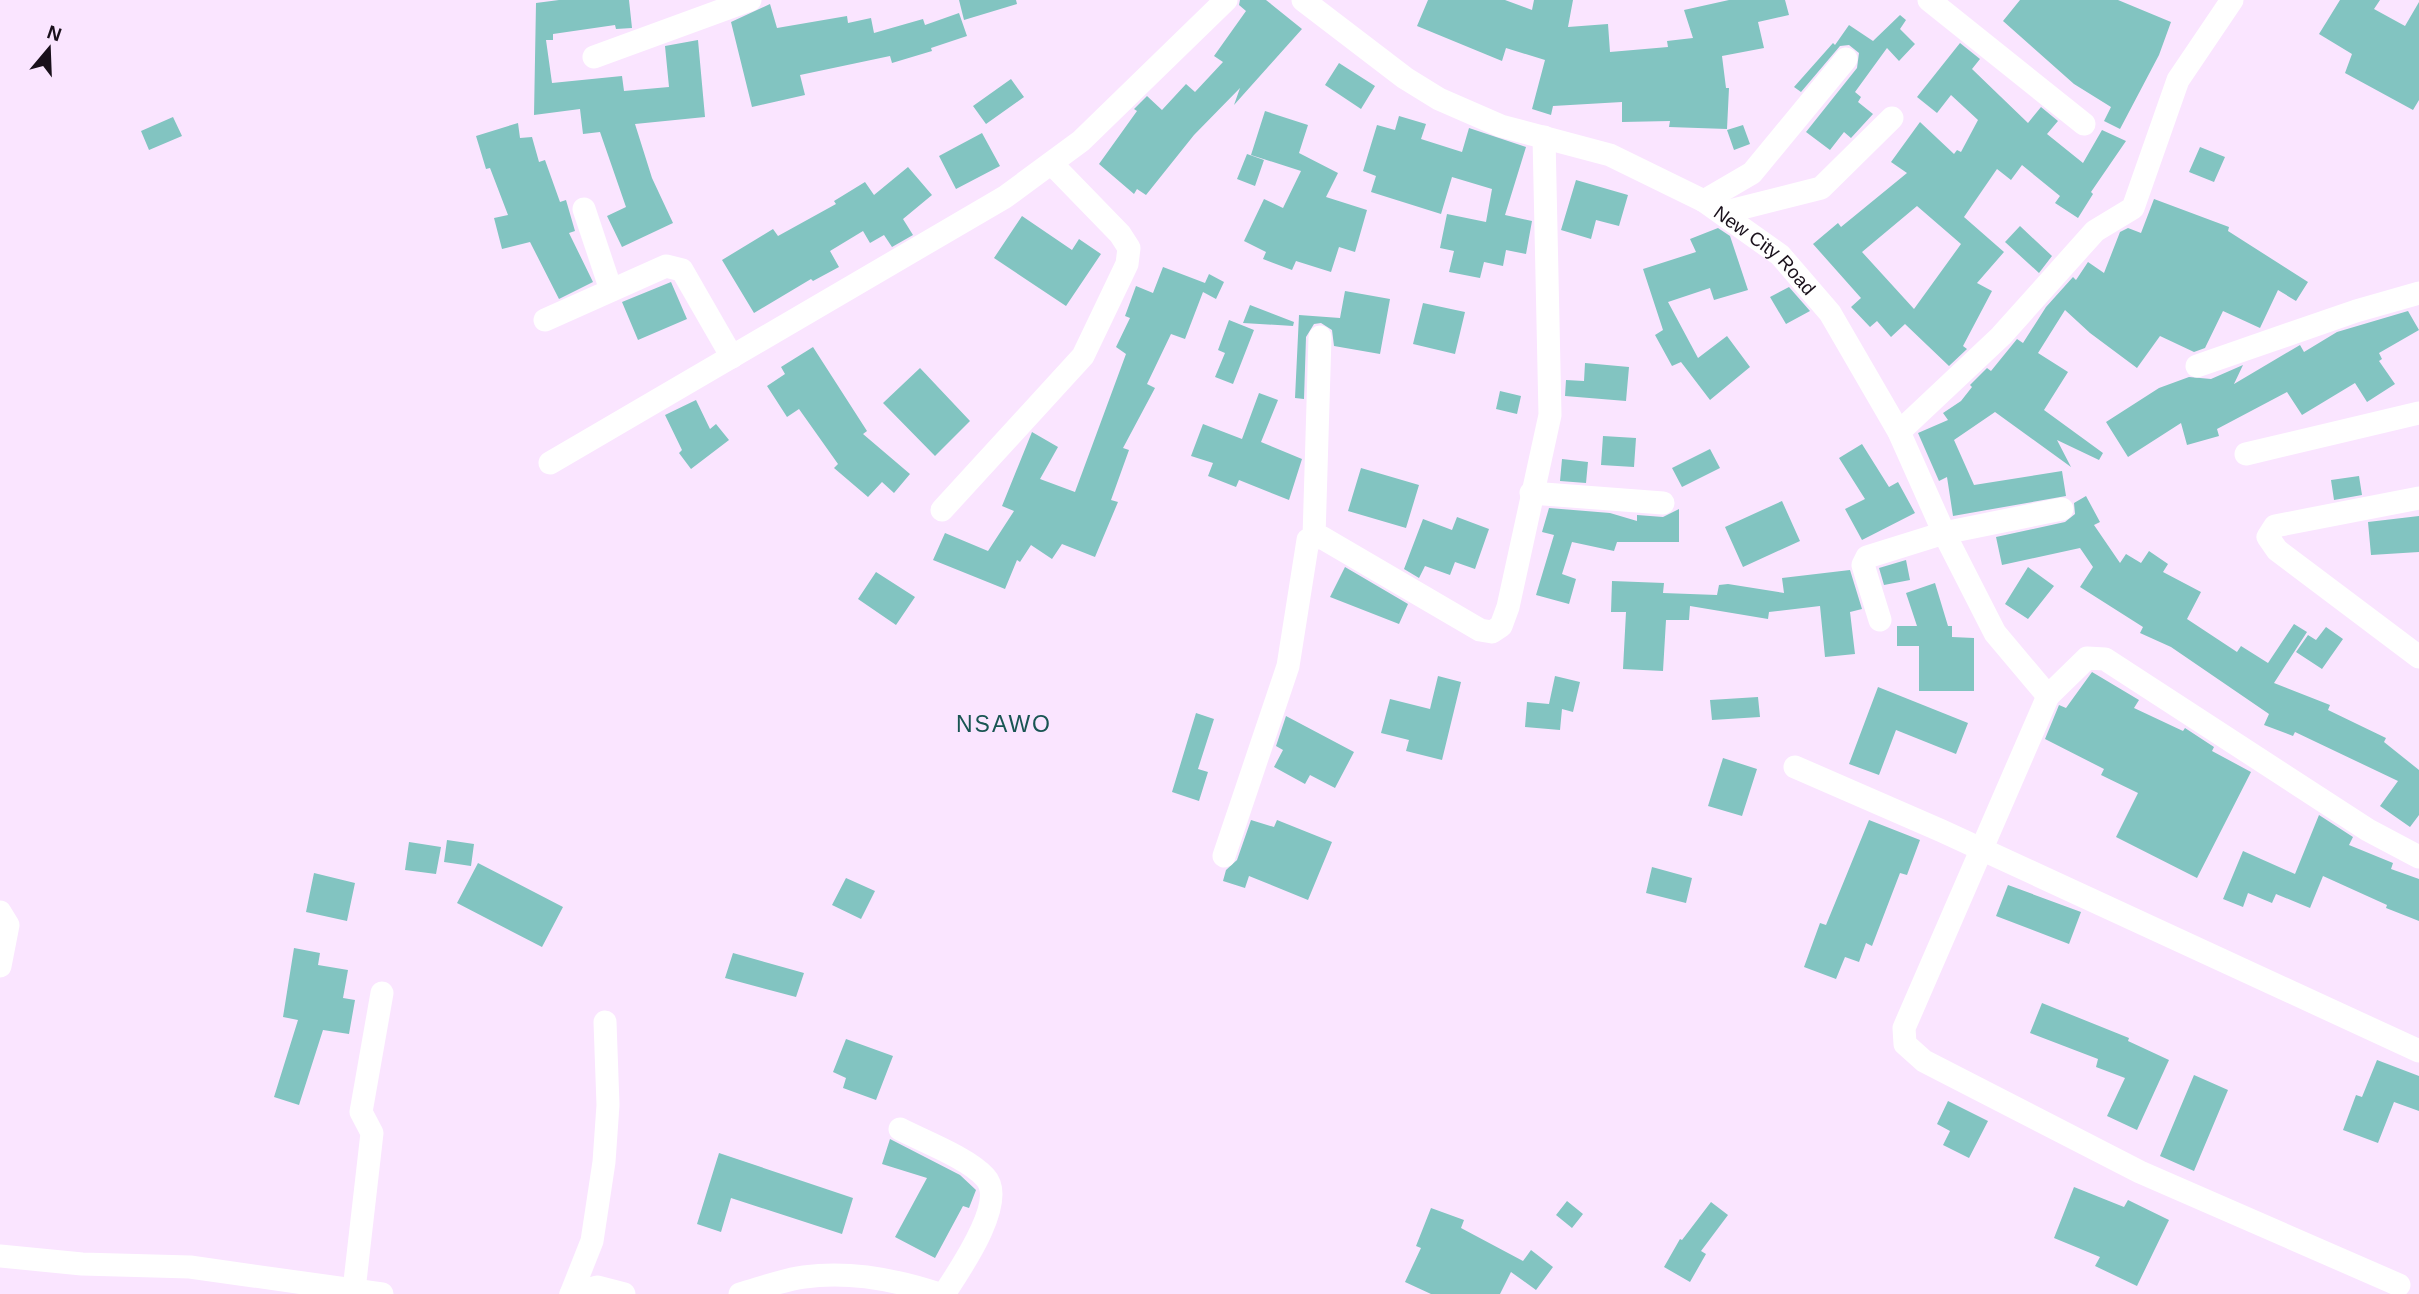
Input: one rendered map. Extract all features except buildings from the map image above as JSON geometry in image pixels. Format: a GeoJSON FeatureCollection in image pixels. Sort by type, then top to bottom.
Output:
{"type":"FeatureCollection","features":[{"type":"Feature","properties":{"kind":"street"},"geometry":{"type":"LineString","coordinates":[[594,57],[750,0]]}},
{"type":"Feature","properties":{"kind":"street"},"geometry":{"type":"LineString","coordinates":[[550,463],[1005,197],[1081,141],[1226,0]]}},
{"type":"Feature","properties":{"kind":"street","name":"New City Road"},"geometry":{"type":"LineString","coordinates":[[1303,0],[1405,78],[1439,99],[1501,126],[1610,155],[1713,207],[1780,254],[1829,313],[1899,432],[1944,533],[1995,633],[2048,696]]}},
{"type":"Feature","properties":{"kind":"street"},"geometry":{"type":"LineString","coordinates":[[1928,0],[2084,124]]}},
{"type":"Feature","properties":{"kind":"street"},"geometry":{"type":"LineString","coordinates":[[1899,432],[2001,336],[2095,231],[2133,208],[2178,80],[2232,0]]}},
{"type":"Feature","properties":{"kind":"street"},"geometry":{"type":"LineString","coordinates":[[1713,207],[1752,173],[1846,60]]}},
{"type":"Feature","properties":{"kind":"street"},"geometry":{"type":"LineString","coordinates":[[1713,207],[1821,188],[1892,118]]}},
{"type":"Feature","properties":{"kind":"street"},"geometry":{"type":"LineString","coordinates":[[1314,537],[1321,537],[1480,630],[1492,632],[1501,626],[1508,607],[1550,415],[1544,137]]}},
{"type":"Feature","properties":{"kind":"street"},"geometry":{"type":"LineString","coordinates":[[942,510],[1083,356],[1127,264],[1129,248],[1121,234],[1052,164]]}},
{"type":"Feature","properties":{"kind":"street"},"geometry":{"type":"LineString","coordinates":[[584,209],[611,290]]}},
{"type":"Feature","properties":{"kind":"street"},"geometry":{"type":"LineString","coordinates":[[545,320],[666,266],[682,270],[733,356]]}},
{"type":"Feature","properties":{"kind":"street"},"geometry":{"type":"LineString","coordinates":[[2197,366],[2356,311],[2419,293]]}},
{"type":"Feature","properties":{"kind":"street"},"geometry":{"type":"LineString","coordinates":[[1224,856],[1286,675],[1305,547],[1314,537],[1320,337]]}},
{"type":"Feature","properties":{"kind":"street"},"geometry":{"type":"LineString","coordinates":[[2246,454],[2419,413]]}},
{"type":"Feature","properties":{"kind":"street"},"geometry":{"type":"LineString","coordinates":[[1531,493],[1663,503]]}},
{"type":"Feature","properties":{"kind":"street"},"geometry":{"type":"LineString","coordinates":[[2419,498],[2275,526],[2268,537],[2277,550],[2419,657]]}},
{"type":"Feature","properties":{"kind":"street"},"geometry":{"type":"LineString","coordinates":[[1880,620],[1863,565],[1867,557],[1944,533],[2062,509]]}},
{"type":"Feature","properties":{"kind":"street"},"geometry":{"type":"LineString","coordinates":[[2399,1285],[2140,1172],[1913,1054],[1905,1044],[1904,1028],[2048,696],[2087,658],[2105,659],[2368,830],[2419,857]]}},
{"type":"Feature","properties":{"kind":"street"},"geometry":{"type":"LineString","coordinates":[[1795,767],[1981,849],[2419,1051]]}},
{"type":"Feature","properties":{"kind":"street"},"geometry":{"type":"LineString","coordinates":[[0,912],[8,925],[0,966]]}},
{"type":"Feature","properties":{"kind":"street"},"geometry":{"type":"LineString","coordinates":[[354,1290],[372,1133],[361,1112],[382,993]]}},
{"type":"Feature","properties":{"kind":"street"},"geometry":{"type":"LineString","coordinates":[[571,1294],[592,1241],[604,1162],[608,1105],[605,1022]]}},
{"type":"Feature","properties":{"kind":"street"},"geometry":{"type":"LineString","coordinates":[[740,1294],[815,1276],[876,1279],[942,1294],[991,1208],[991,1187],[975,1168],[900,1129]]}},
{"type":"Feature","properties":{"kind":"street"},"geometry":{"type":"LineString","coordinates":[[0,1256],[82,1265],[190,1267],[382,1294]]}},
{"type":"Feature","properties":{"kind":"street"},"geometry":{"type":"LineString","coordinates":[[571,1294],[597,1287],[624,1294]]}},
{"type":"Feature","properties":{"kind":"district","name":"NSAWO"},"geometry":{"type":"Point","coordinates":[1004,724]}}]}
